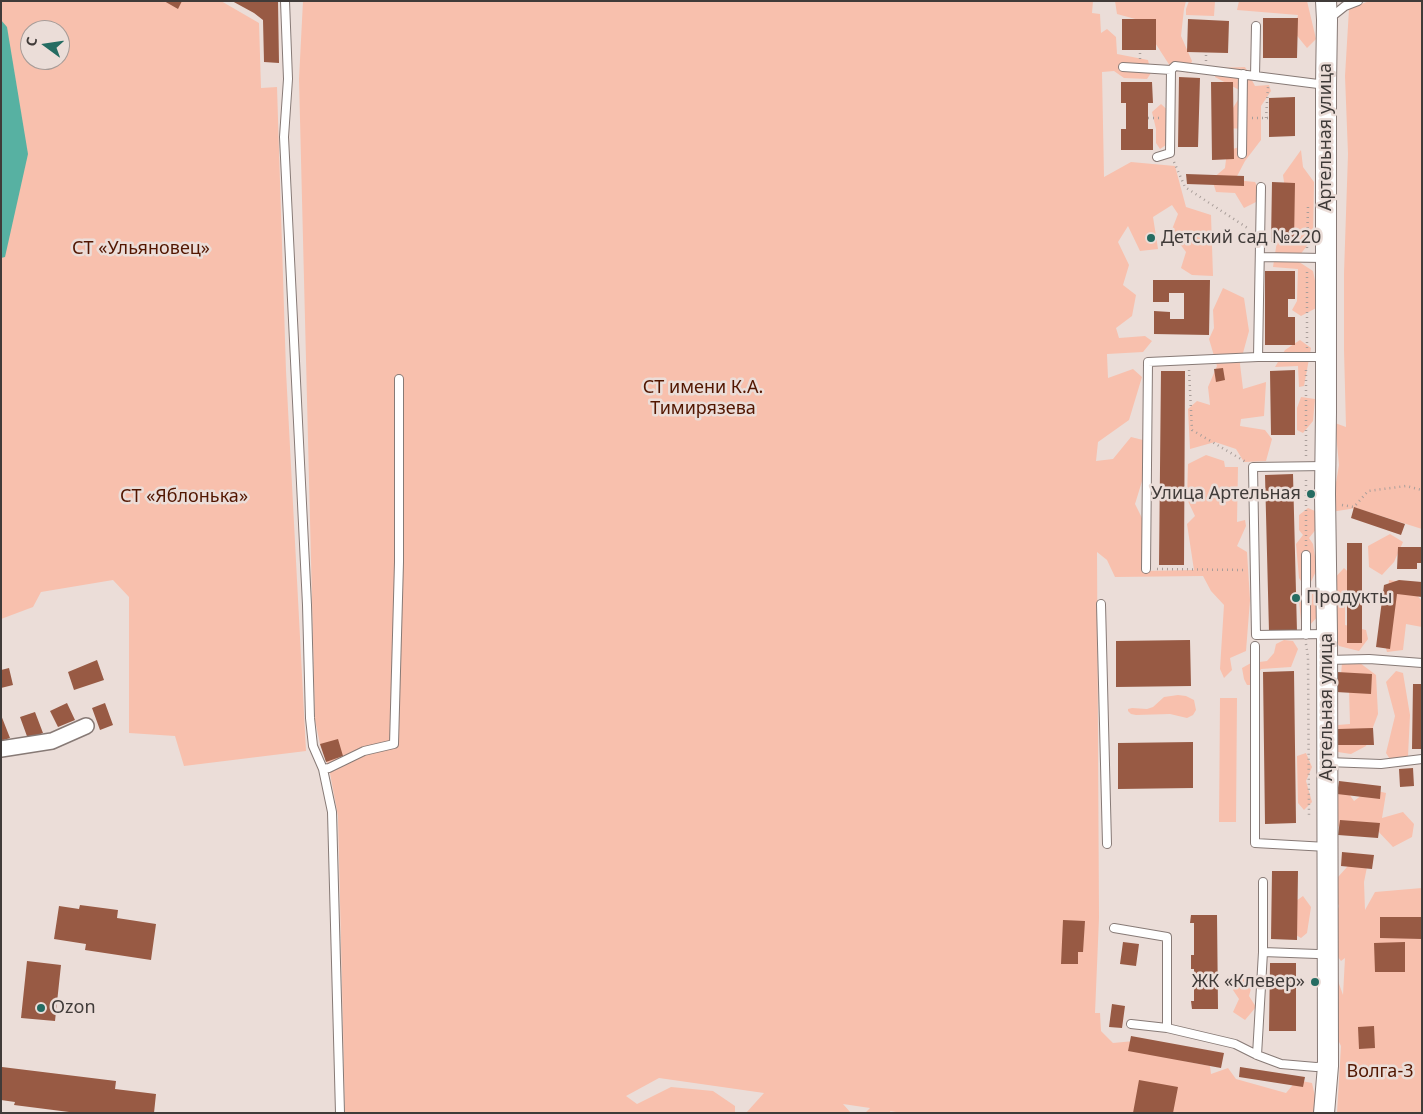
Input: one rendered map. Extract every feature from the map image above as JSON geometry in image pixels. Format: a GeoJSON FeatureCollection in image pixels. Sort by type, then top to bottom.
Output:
{"type":"FeatureCollection","features":[{"type":"Feature","properties":{"kind":"street","name":"Артельная улица"},"geometry":{"type":"LineString","coordinates":[[1324,1113],[1328,1066],[1327,634],[1315,466],[1317,258],[1326,85],[1327,11]]}},
{"type":"Feature","properties":{"kind":"street"},"geometry":{"type":"LineString","coordinates":[[1,749],[52,741],[86,726]]}},
{"type":"Feature","properties":{"kind":"lane"},"geometry":{"type":"LineString","coordinates":[[285,1],[288,79],[284,137],[306,595],[310,718],[313,746],[322,769],[332,812],[340,1113]]}},
{"type":"Feature","properties":{"kind":"lane"},"geometry":{"type":"LineString","coordinates":[[1327,11],[1358,1]]}},
{"type":"Feature","properties":{"kind":"lane"},"geometry":{"type":"LineString","coordinates":[[1255,76],[1256,26]]}},
{"type":"Feature","properties":{"kind":"lane"},"geometry":{"type":"LineString","coordinates":[[1123,67],[1171,70],[1175,66],[1326,85]]}},
{"type":"Feature","properties":{"kind":"lane"},"geometry":{"type":"LineString","coordinates":[[1157,157],[1170,153],[1171,70]]}},
{"type":"Feature","properties":{"kind":"lane"},"geometry":{"type":"LineString","coordinates":[[1242,154],[1243,74]]}},
{"type":"Feature","properties":{"kind":"lane"},"geometry":{"type":"LineString","coordinates":[[1258,357],[1261,187]]}},
{"type":"Feature","properties":{"kind":"lane"},"geometry":{"type":"LineString","coordinates":[[1260,257],[1317,258]]}},
{"type":"Feature","properties":{"kind":"lane"},"geometry":{"type":"LineString","coordinates":[[1146,569],[1148,362],[1258,357],[1316,357]]}},
{"type":"Feature","properties":{"kind":"lane"},"geometry":{"type":"LineString","coordinates":[[322,769],[329,768],[364,751],[394,744],[399,562],[399,379]]}},
{"type":"Feature","properties":{"kind":"lane"},"geometry":{"type":"LineString","coordinates":[[1315,466],[1253,467],[1256,635],[1327,634]]}},
{"type":"Feature","properties":{"kind":"lane"},"geometry":{"type":"LineString","coordinates":[[1306,555],[1306,635]]}},
{"type":"Feature","properties":{"kind":"lane"},"geometry":{"type":"LineString","coordinates":[[1101,604],[1107,844]]}},
{"type":"Feature","properties":{"kind":"lane"},"geometry":{"type":"LineString","coordinates":[[1255,646],[1255,843],[1327,847]]}},
{"type":"Feature","properties":{"kind":"lane"},"geometry":{"type":"LineString","coordinates":[[1327,660],[1369,659],[1422,663]]}},
{"type":"Feature","properties":{"kind":"lane"},"geometry":{"type":"LineString","coordinates":[[1327,762],[1381,764],[1422,760]]}},
{"type":"Feature","properties":{"kind":"lane"},"geometry":{"type":"LineString","coordinates":[[1257,1055],[1262,952],[1262,882]]}},
{"type":"Feature","properties":{"kind":"lane"},"geometry":{"type":"LineString","coordinates":[[1114,928],[1167,937],[1167,1028]]}},
{"type":"Feature","properties":{"kind":"lane"},"geometry":{"type":"LineString","coordinates":[[1262,952],[1327,953]]}},
{"type":"Feature","properties":{"kind":"lane"},"geometry":{"type":"LineString","coordinates":[[1131,1024],[1167,1028],[1235,1044],[1281,1064],[1316,1067],[1328,1066]]}},
{"type":"Feature","properties":{"kind":"path"},"geometry":{"type":"LineString","coordinates":[[1243,119],[1267,118],[1269,78]]}},
{"type":"Feature","properties":{"kind":"path"},"geometry":{"type":"LineString","coordinates":[[1170,153],[1185,187],[1260,237]]}},
{"type":"Feature","properties":{"kind":"path"},"geometry":{"type":"LineString","coordinates":[[1306,555],[1315,466],[1317,258],[1308,200]]}},
{"type":"Feature","properties":{"kind":"path"},"geometry":{"type":"LineString","coordinates":[[1188,368],[1192,430],[1253,467]]}},
{"type":"Feature","properties":{"kind":"path"},"geometry":{"type":"LineString","coordinates":[[1335,503],[1354,507],[1368,491],[1406,486],[1422,490]]}},
{"type":"Feature","properties":{"kind":"path"},"geometry":{"type":"LineString","coordinates":[[1146,569],[1254,570]]}},
{"type":"Feature","properties":{"kind":"green space"},"geometry":{"type":"Polygon","coordinates":[[[1,1],[221,1],[259,23],[261,88],[277,87],[286,371],[306,751],[184,766],[175,736],[129,733],[129,597],[113,580],[41,592],[33,607],[1,619],[1,1]]]}},
{"type":"Feature","properties":{"kind":"green space","name":"СТ имени К.А. Тимирязева"},"geometry":{"type":"Polygon","coordinates":[[[303,1],[1093,1],[1092,13],[1100,14],[1101,33],[1107,29],[1116,37],[1117,54],[1148,60],[1151,73],[1147,79],[1124,78],[1114,71],[1102,72],[1104,177],[1131,162],[1175,166],[1186,207],[1211,215],[1213,276],[1192,275],[1181,268],[1186,252],[1171,232],[1178,214],[1172,205],[1153,217],[1158,249],[1140,251],[1128,226],[1118,242],[1129,265],[1123,285],[1136,295],[1132,316],[1116,328],[1119,338],[1145,336],[1152,341],[1143,352],[1107,354],[1108,378],[1133,369],[1142,377],[1129,420],[1098,442],[1096,461],[1113,459],[1131,437],[1143,440],[1143,478],[1135,504],[1143,520],[1144,571],[1194,570],[1187,524],[1195,516],[1187,499],[1188,464],[1206,455],[1224,461],[1225,467],[1238,467],[1237,522],[1245,520],[1246,526],[1237,546],[1247,552],[1250,600],[1246,651],[1230,658],[1232,670],[1224,678],[1220,669],[1224,605],[1211,591],[1203,576],[1115,577],[1107,560],[1097,552],[1099,918],[1095,1013],[1100,1013],[1101,1031],[1113,1043],[1134,1041],[1182,1058],[1184,1061],[1210,1066],[1211,1074],[1228,1068],[1236,1079],[1286,1093],[1297,1080],[1312,1083],[1318,1109],[1316,1113],[902,1113],[890,1111],[891,1113],[865,1113],[870,1108],[843,1104],[851,1113],[746,1113],[764,1093],[659,1078],[626,1096],[637,1104],[671,1087],[713,1091],[735,1106],[735,1113],[345,1113],[338,816],[329,768],[320,744],[315,720],[299,79],[303,1]]]}},
{"type":"Feature","properties":{"kind":"green space"},"geometry":{"type":"Polygon","coordinates":[[[1115,1],[1186,1],[1181,36],[1192,61],[1188,73],[1170,66],[1152,38],[1150,23],[1117,14],[1115,1]]]}},
{"type":"Feature","properties":{"kind":"green space"},"geometry":{"type":"Polygon","coordinates":[[[1189,1],[1215,1],[1214,16],[1186,15],[1189,1]]]}},
{"type":"Feature","properties":{"kind":"green space"},"geometry":{"type":"Polygon","coordinates":[[[1239,1],[1307,1],[1316,39],[1307,48],[1294,32],[1298,15],[1237,10],[1239,1]]]}},
{"type":"Feature","properties":{"kind":"green space"},"geometry":{"type":"Polygon","coordinates":[[[1369,1],[1422,1],[1422,529],[1356,508],[1331,512],[1339,465],[1335,423],[1346,427],[1344,273],[1348,154],[1345,76],[1349,9],[1369,1]]]}},
{"type":"Feature","properties":{"kind":"green space"},"geometry":{"type":"Polygon","coordinates":[[[1245,67],[1255,86],[1269,85],[1271,91],[1261,106],[1261,140],[1245,161],[1235,180],[1255,182],[1264,198],[1244,208],[1235,193],[1216,192],[1212,179],[1225,168],[1227,151],[1245,145],[1246,129],[1226,128],[1224,122],[1243,92],[1215,77],[1217,68],[1245,67]]]}},
{"type":"Feature","properties":{"kind":"green space"},"geometry":{"type":"Polygon","coordinates":[[[1161,104],[1174,116],[1172,141],[1160,149],[1156,143],[1156,129],[1152,112],[1161,104]]]}},
{"type":"Feature","properties":{"kind":"green space"},"geometry":{"type":"Polygon","coordinates":[[[1301,150],[1303,167],[1314,182],[1313,238],[1296,260],[1313,271],[1318,307],[1301,316],[1292,310],[1297,301],[1298,269],[1273,267],[1285,189],[1283,175],[1301,150]]]}},
{"type":"Feature","properties":{"kind":"green space"},"geometry":{"type":"Polygon","coordinates":[[[1223,288],[1244,298],[1249,331],[1240,364],[1243,389],[1266,382],[1264,416],[1241,419],[1240,426],[1265,430],[1272,439],[1266,461],[1244,462],[1236,449],[1215,442],[1190,449],[1188,409],[1197,401],[1210,405],[1208,387],[1217,366],[1209,339],[1214,328],[1213,310],[1223,288]]]}},
{"type":"Feature","properties":{"kind":"green space"},"geometry":{"type":"Polygon","coordinates":[[[1300,340],[1311,348],[1304,386],[1299,387],[1298,366],[1275,367],[1285,350],[1300,340]]]}},
{"type":"Feature","properties":{"kind":"green space"},"geometry":{"type":"Polygon","coordinates":[[[1301,397],[1315,399],[1313,421],[1303,433],[1297,430],[1297,408],[1301,397]]]}},
{"type":"Feature","properties":{"kind":"green space"},"geometry":{"type":"Polygon","coordinates":[[[1308,508],[1315,511],[1317,528],[1309,538],[1313,544],[1317,569],[1309,586],[1317,600],[1319,615],[1309,626],[1301,621],[1299,601],[1305,587],[1299,578],[1296,544],[1303,535],[1299,530],[1299,515],[1308,508]]]}},
{"type":"Feature","properties":{"kind":"green space"},"geometry":{"type":"Polygon","coordinates":[[[1390,534],[1403,542],[1394,562],[1382,575],[1369,567],[1368,546],[1390,534]]]}},
{"type":"Feature","properties":{"kind":"green space"},"geometry":{"type":"Polygon","coordinates":[[[1344,568],[1359,582],[1345,591],[1345,625],[1366,630],[1368,639],[1359,651],[1339,646],[1330,630],[1329,584],[1344,568]]]}},
{"type":"Feature","properties":{"kind":"green space"},"geometry":{"type":"Polygon","coordinates":[[[1389,580],[1406,583],[1422,601],[1422,627],[1406,624],[1403,650],[1387,652],[1384,642],[1389,580]]]}},
{"type":"Feature","properties":{"kind":"green space"},"geometry":{"type":"Polygon","coordinates":[[[1284,640],[1293,641],[1298,649],[1291,667],[1261,669],[1252,685],[1247,685],[1242,668],[1251,663],[1267,661],[1274,653],[1276,644],[1284,640]]]}},
{"type":"Feature","properties":{"kind":"green space"},"geometry":{"type":"Polygon","coordinates":[[[1342,663],[1360,663],[1376,675],[1378,714],[1366,746],[1351,754],[1331,751],[1330,739],[1338,725],[1350,724],[1349,690],[1341,675],[1342,663]]]}},
{"type":"Feature","properties":{"kind":"green space"},"geometry":{"type":"Polygon","coordinates":[[[1396,671],[1403,673],[1410,715],[1408,756],[1391,761],[1386,753],[1395,716],[1386,682],[1396,671]]]}},
{"type":"Feature","properties":{"kind":"green space"},"geometry":{"type":"Polygon","coordinates":[[[1178,695],[1194,700],[1196,710],[1193,715],[1187,718],[1170,714],[1136,715],[1128,711],[1128,709],[1132,708],[1147,709],[1153,707],[1164,697],[1178,695]]]}},
{"type":"Feature","properties":{"kind":"green space"},"geometry":{"type":"Polygon","coordinates":[[[1220,698],[1237,698],[1236,822],[1219,822],[1220,698]]]}},
{"type":"Feature","properties":{"kind":"green space"},"geometry":{"type":"Polygon","coordinates":[[[1306,753],[1312,767],[1306,781],[1312,802],[1304,810],[1298,803],[1297,756],[1306,753]]]}},
{"type":"Feature","properties":{"kind":"green space"},"geometry":{"type":"Polygon","coordinates":[[[1344,787],[1354,801],[1370,789],[1386,793],[1382,818],[1403,812],[1414,824],[1412,837],[1393,847],[1375,828],[1347,833],[1330,820],[1330,793],[1344,787]]]}},
{"type":"Feature","properties":{"kind":"green space","name":"Волга-3"},"geometry":{"type":"Polygon","coordinates":[[[1355,858],[1368,862],[1364,882],[1365,910],[1375,892],[1422,888],[1422,1113],[1337,1113],[1341,1046],[1339,1042],[1325,1045],[1324,997],[1338,981],[1343,995],[1345,958],[1341,961],[1332,949],[1331,926],[1339,906],[1330,886],[1355,858]]]}},
{"type":"Feature","properties":{"kind":"green space"},"geometry":{"type":"Polygon","coordinates":[[[1303,896],[1311,907],[1307,933],[1301,938],[1289,931],[1289,906],[1303,896]]]}},
{"type":"Feature","properties":{"kind":"green space"},"geometry":{"type":"Polygon","coordinates":[[[1243,978],[1252,985],[1249,996],[1256,1007],[1245,1020],[1233,1012],[1239,999],[1233,990],[1243,978]]]}},
{"type":"Feature","properties":{"kind":"water"},"geometry":{"type":"Polygon","coordinates":[[[1,20],[7,27],[28,154],[5,257],[1,258],[1,20]]]}},
{"type":"Feature","properties":{"kind":"building"},"geometry":{"type":"Polygon","coordinates":[[[164,1],[182,1],[178,9],[164,1]]]}},
{"type":"Feature","properties":{"kind":"building"},"geometry":{"type":"Polygon","coordinates":[[[232,1],[278,1],[279,63],[264,62],[263,20],[232,1]]]}},
{"type":"Feature","properties":{"kind":"building"},"geometry":{"type":"Polygon","coordinates":[[[1263,18],[1298,18],[1297,58],[1263,58],[1263,18]]]}},
{"type":"Feature","properties":{"kind":"building"},"geometry":{"type":"Polygon","coordinates":[[[1122,19],[1156,19],[1156,50],[1122,50],[1122,19]]]}},
{"type":"Feature","properties":{"kind":"building"},"geometry":{"type":"Polygon","coordinates":[[[1188,19],[1229,21],[1228,53],[1187,52],[1188,19]]]}},
{"type":"Feature","properties":{"kind":"building"},"geometry":{"type":"Polygon","coordinates":[[[1179,77],[1200,78],[1198,147],[1178,147],[1179,77]]]}},
{"type":"Feature","properties":{"kind":"building"},"geometry":{"type":"Polygon","coordinates":[[[1121,82],[1152,82],[1153,103],[1148,103],[1148,129],[1153,129],[1153,150],[1121,150],[1121,129],[1126,129],[1126,103],[1121,103],[1121,82]]]}},
{"type":"Feature","properties":{"kind":"building"},"geometry":{"type":"Polygon","coordinates":[[[1211,82],[1233,82],[1234,159],[1212,160],[1211,82]]]}},
{"type":"Feature","properties":{"kind":"building"},"geometry":{"type":"Polygon","coordinates":[[[1295,97],[1295,136],[1269,137],[1269,98],[1295,97]]]}},
{"type":"Feature","properties":{"kind":"building"},"geometry":{"type":"Polygon","coordinates":[[[1186,174],[1244,176],[1244,186],[1187,184],[1186,174]]]}},
{"type":"Feature","properties":{"kind":"building"},"geometry":{"type":"Polygon","coordinates":[[[1272,182],[1295,183],[1294,242],[1271,242],[1272,182]]]}},
{"type":"Feature","properties":{"kind":"building"},"geometry":{"type":"Polygon","coordinates":[[[1265,271],[1295,271],[1295,299],[1288,299],[1288,317],[1295,317],[1295,345],[1265,345],[1265,271]]]}},
{"type":"Feature","properties":{"kind":"building"},"geometry":{"type":"Polygon","coordinates":[[[1153,280],[1210,280],[1209,335],[1154,334],[1154,311],[1170,312],[1170,319],[1184,319],[1184,293],[1169,293],[1169,302],[1153,302],[1153,280]]]}},
{"type":"Feature","properties":{"kind":"building"},"geometry":{"type":"Polygon","coordinates":[[[1223,368],[1225,380],[1216,382],[1214,369],[1223,368]]]}},
{"type":"Feature","properties":{"kind":"building"},"geometry":{"type":"Polygon","coordinates":[[[1295,370],[1295,435],[1271,435],[1270,371],[1295,370]]]}},
{"type":"Feature","properties":{"kind":"building"},"geometry":{"type":"Polygon","coordinates":[[[1161,371],[1185,371],[1184,565],[1159,565],[1161,371]]]}},
{"type":"Feature","properties":{"kind":"building"},"geometry":{"type":"Polygon","coordinates":[[[1293,474],[1297,632],[1269,632],[1265,475],[1293,474]]]}},
{"type":"Feature","properties":{"kind":"building"},"geometry":{"type":"Polygon","coordinates":[[[1354,507],[1405,524],[1401,535],[1351,518],[1354,507]]]}},
{"type":"Feature","properties":{"kind":"building"},"geometry":{"type":"Polygon","coordinates":[[[1347,543],[1362,543],[1362,643],[1347,643],[1347,543]]]}},
{"type":"Feature","properties":{"kind":"building"},"geometry":{"type":"Polygon","coordinates":[[[1398,547],[1422,547],[1422,563],[1417,563],[1417,569],[1397,569],[1398,547]]]}},
{"type":"Feature","properties":{"kind":"building"},"geometry":{"type":"Polygon","coordinates":[[[1399,580],[1422,582],[1422,597],[1397,594],[1390,649],[1376,647],[1384,585],[1399,580]]]}},
{"type":"Feature","properties":{"kind":"building"},"geometry":{"type":"Polygon","coordinates":[[[1190,640],[1191,686],[1116,687],[1116,641],[1190,640]]]}},
{"type":"Feature","properties":{"kind":"building"},"geometry":{"type":"Polygon","coordinates":[[[97,660],[104,680],[74,690],[68,672],[97,660]]]}},
{"type":"Feature","properties":{"kind":"building"},"geometry":{"type":"Polygon","coordinates":[[[9,668],[13,685],[1,688],[1,670],[9,668]]]}},
{"type":"Feature","properties":{"kind":"building"},"geometry":{"type":"Polygon","coordinates":[[[1294,671],[1296,823],[1265,824],[1263,672],[1294,671]]]}},
{"type":"Feature","properties":{"kind":"building"},"geometry":{"type":"Polygon","coordinates":[[[1337,672],[1372,674],[1371,694],[1336,692],[1337,672]]]}},
{"type":"Feature","properties":{"kind":"building"},"geometry":{"type":"Polygon","coordinates":[[[1413,684],[1422,684],[1422,749],[1412,749],[1413,684]]]}},
{"type":"Feature","properties":{"kind":"building"},"geometry":{"type":"Polygon","coordinates":[[[67,703],[75,720],[58,727],[50,711],[67,703]]]}},
{"type":"Feature","properties":{"kind":"building"},"geometry":{"type":"Polygon","coordinates":[[[105,703],[113,725],[100,730],[92,708],[105,703]]]}},
{"type":"Feature","properties":{"kind":"building"},"geometry":{"type":"Polygon","coordinates":[[[35,712],[43,733],[28,739],[20,717],[35,712]]]}},
{"type":"Feature","properties":{"kind":"building"},"geometry":{"type":"Polygon","coordinates":[[[1,715],[10,738],[1,741],[1,715]]]}},
{"type":"Feature","properties":{"kind":"building"},"geometry":{"type":"Polygon","coordinates":[[[1373,728],[1374,745],[1338,745],[1338,729],[1373,728]]]}},
{"type":"Feature","properties":{"kind":"building"},"geometry":{"type":"Polygon","coordinates":[[[338,739],[343,756],[326,762],[320,744],[338,739]]]}},
{"type":"Feature","properties":{"kind":"building"},"geometry":{"type":"Polygon","coordinates":[[[1193,742],[1193,788],[1118,789],[1118,743],[1193,742]]]}},
{"type":"Feature","properties":{"kind":"building"},"geometry":{"type":"Polygon","coordinates":[[[1413,768],[1414,786],[1400,787],[1399,769],[1413,768]]]}},
{"type":"Feature","properties":{"kind":"building"},"geometry":{"type":"Polygon","coordinates":[[[1339,781],[1381,786],[1380,799],[1337,794],[1339,781]]]}},
{"type":"Feature","properties":{"kind":"building"},"geometry":{"type":"Polygon","coordinates":[[[1340,820],[1380,823],[1378,838],[1338,835],[1340,820]]]}},
{"type":"Feature","properties":{"kind":"building"},"geometry":{"type":"Polygon","coordinates":[[[1342,852],[1374,855],[1372,869],[1341,866],[1342,852]]]}},
{"type":"Feature","properties":{"kind":"building"},"geometry":{"type":"Polygon","coordinates":[[[1272,871],[1298,871],[1297,940],[1271,939],[1272,871]]]}},
{"type":"Feature","properties":{"kind":"building"},"geometry":{"type":"Polygon","coordinates":[[[80,905],[118,910],[117,918],[156,924],[151,960],[85,950],[86,944],[54,939],[59,906],[79,909],[80,905]]]}},
{"type":"Feature","properties":{"kind":"building"},"geometry":{"type":"Polygon","coordinates":[[[1191,915],[1217,915],[1218,1009],[1192,1009],[1191,1001],[1194,1001],[1194,969],[1191,969],[1191,955],[1194,955],[1194,923],[1190,923],[1191,915]]]}},
{"type":"Feature","properties":{"kind":"building"},"geometry":{"type":"Polygon","coordinates":[[[1380,917],[1422,917],[1422,939],[1380,938],[1380,917]]]}},
{"type":"Feature","properties":{"kind":"building"},"geometry":{"type":"Polygon","coordinates":[[[1063,920],[1085,921],[1083,952],[1078,952],[1078,964],[1061,964],[1063,920]]]}},
{"type":"Feature","properties":{"kind":"building"},"geometry":{"type":"Polygon","coordinates":[[[1123,942],[1139,944],[1136,966],[1120,964],[1123,942]]]}},
{"type":"Feature","properties":{"kind":"building"},"geometry":{"type":"Polygon","coordinates":[[[1405,942],[1405,972],[1375,972],[1374,943],[1405,942]]]}},
{"type":"Feature","properties":{"kind":"building"},"geometry":{"type":"Polygon","coordinates":[[[27,961],[61,965],[55,1021],[21,1018],[27,961]]]}},
{"type":"Feature","properties":{"kind":"building"},"geometry":{"type":"Polygon","coordinates":[[[1270,963],[1296,963],[1296,1031],[1269,1031],[1270,963]]]}},
{"type":"Feature","properties":{"kind":"building"},"geometry":{"type":"Polygon","coordinates":[[[1112,1004],[1125,1006],[1122,1028],[1109,1027],[1112,1004]]]}},
{"type":"Feature","properties":{"kind":"building"},"geometry":{"type":"Polygon","coordinates":[[[1374,1026],[1375,1048],[1359,1049],[1358,1027],[1374,1026]]]}},
{"type":"Feature","properties":{"kind":"building"},"geometry":{"type":"Polygon","coordinates":[[[1131,1036],[1224,1053],[1221,1068],[1128,1051],[1131,1036]]]}},
{"type":"Feature","properties":{"kind":"building"},"geometry":{"type":"Polygon","coordinates":[[[2,1067],[116,1081],[115,1089],[156,1094],[154,1113],[77,1113],[14,1105],[15,1102],[1,1100],[2,1067]]]}},
{"type":"Feature","properties":{"kind":"building"},"geometry":{"type":"Polygon","coordinates":[[[1240,1067],[1305,1077],[1303,1087],[1239,1077],[1240,1067]]]}},
{"type":"Feature","properties":{"kind":"building"},"geometry":{"type":"Polygon","coordinates":[[[1139,1080],[1178,1087],[1173,1113],[1133,1113],[1139,1080]]]}},
{"type":"Feature","properties":{"kind":"place","name":"Детский сад №220"},"geometry":{"type":"Point","coordinates":[1151,238]}},
{"type":"Feature","properties":{"kind":"place","name":"Улица Артельная"},"geometry":{"type":"Point","coordinates":[1311,494]}},
{"type":"Feature","properties":{"kind":"place","name":"Продукты"},"geometry":{"type":"Point","coordinates":[1296,598]}},
{"type":"Feature","properties":{"kind":"place","name":"ЖК «Клевер»"},"geometry":{"type":"Point","coordinates":[1315,982]}},
{"type":"Feature","properties":{"kind":"place","name":"Ozon"},"geometry":{"type":"Point","coordinates":[41,1008]}},
{"type":"Feature","properties":{"kind":"park label","name":"СТ «Ульяновец»"},"geometry":{"type":"Point","coordinates":[141,249]}},
{"type":"Feature","properties":{"kind":"park label","name":"СТ «Яблонька»"},"geometry":{"type":"Point","coordinates":[184,497]}}]}
